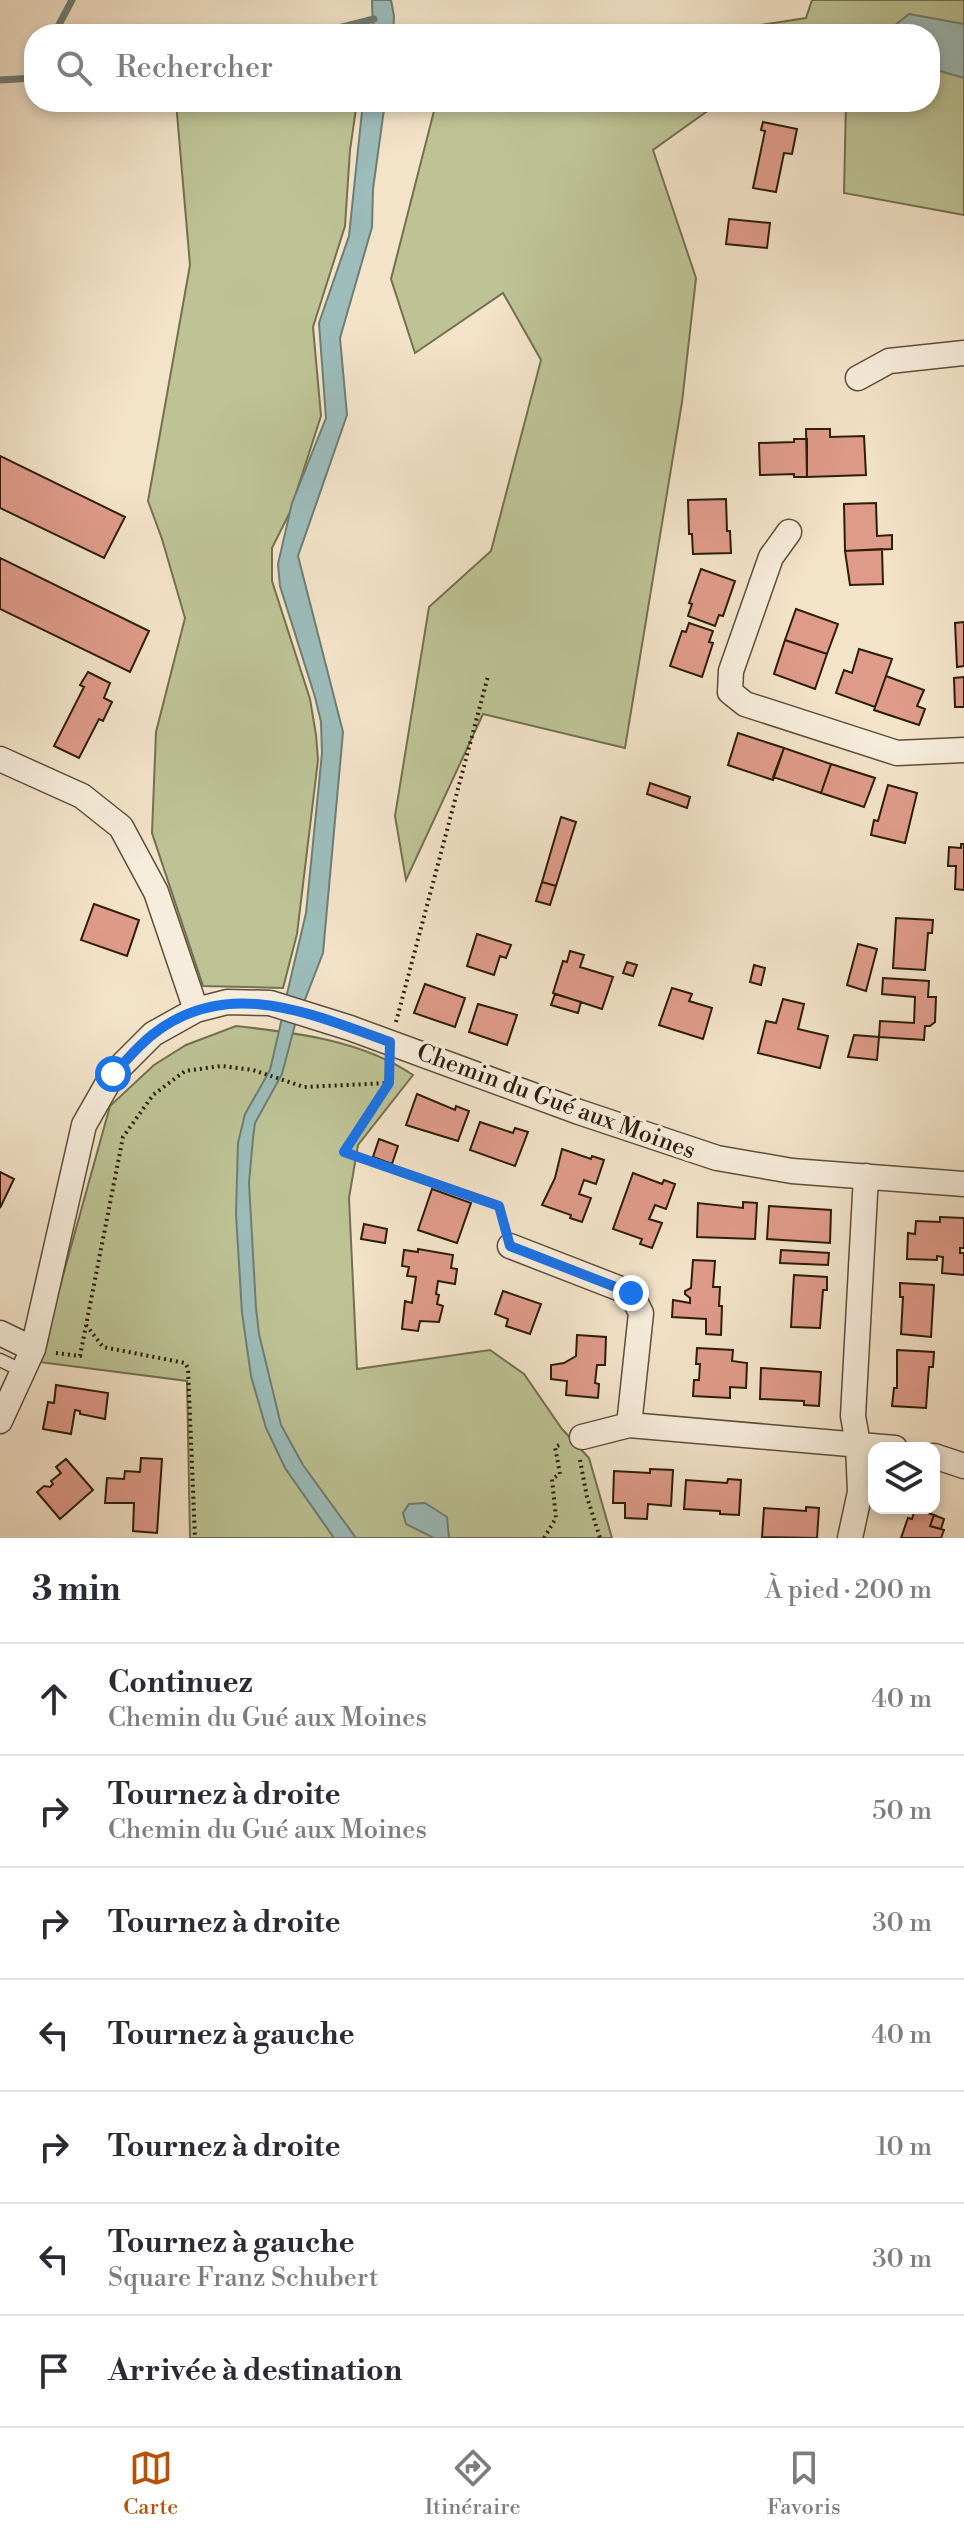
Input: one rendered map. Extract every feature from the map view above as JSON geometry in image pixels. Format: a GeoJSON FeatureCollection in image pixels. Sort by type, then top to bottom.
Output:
{"type":"FeatureCollection","features":[{"type":"Feature","properties":{"kind":"street"},"geometry":{"type":"LineString","coordinates":[[858,378],[889,361],[964,353]]}},
{"type":"Feature","properties":{"kind":"street"},"geometry":{"type":"LineString","coordinates":[[789,532],[771,557],[731,671],[730,692],[745,704],[897,753],[964,750]]}},
{"type":"Feature","properties":{"kind":"street"},"geometry":{"type":"LineString","coordinates":[[0,759],[82,796],[121,827],[156,892],[196,1010]]}},
{"type":"Feature","properties":{"kind":"street","name":"Chemin du Gué aux Moines"},"geometry":{"type":"LineString","coordinates":[[0,1421],[28,1360],[84,1125],[113,1074],[153,1034],[196,1010],[227,1002],[270,1003],[390,1042],[693,1152],[756,1167],[964,1184]]}},
{"type":"Feature","properties":{"kind":"street"},"geometry":{"type":"LineString","coordinates":[[850,1538],[860,1492],[858,1444],[853,1416],[866,1176]]}},
{"type":"Feature","properties":{"kind":"street"},"geometry":{"type":"LineString","coordinates":[[510,1246],[631,1293],[641,1313],[629,1425]]}},
{"type":"Feature","properties":{"kind":"street"},"geometry":{"type":"LineString","coordinates":[[0,1333],[28,1360]]}},
{"type":"Feature","properties":{"kind":"street"},"geometry":{"type":"LineString","coordinates":[[582,1437],[629,1425],[868,1445]]}},
{"type":"Feature","properties":{"kind":"street"},"geometry":{"type":"LineString","coordinates":[[940,1458],[964,1466]]}},
{"type":"Feature","properties":{"kind":"lane"},"geometry":{"type":"LineString","coordinates":[[0,1360],[28,1360]]}},
{"type":"Feature","properties":{"kind":"path"},"geometry":{"type":"LineString","coordinates":[[488,676],[390,1042],[389,1083],[344,1152],[499,1206],[510,1246]]}},
{"type":"Feature","properties":{"kind":"path"},"geometry":{"type":"LineString","coordinates":[[28,1360],[80,1356],[123,1137],[153,1095],[185,1071],[221,1066],[253,1070],[304,1087],[389,1083]]}},
{"type":"Feature","properties":{"kind":"path"},"geometry":{"type":"LineString","coordinates":[[86,1325],[103,1347],[185,1363],[188,1368],[195,1538]]}},
{"type":"Feature","properties":{"kind":"path"},"geometry":{"type":"LineString","coordinates":[[544,1538],[556,1518],[552,1479],[560,1474],[555,1447],[582,1437]]}},
{"type":"Feature","properties":{"kind":"path"},"geometry":{"type":"LineString","coordinates":[[582,1437],[577,1441],[587,1497],[600,1538]]}},
{"type":"Feature","properties":{"kind":"green space"},"geometry":{"type":"Polygon","coordinates":[[[812,0],[964,0],[964,215],[844,193],[846,112],[940,112],[940,24],[767,24],[806,18],[812,0]]]}},
{"type":"Feature","properties":{"kind":"green space"},"geometry":{"type":"Polygon","coordinates":[[[177,112],[356,112],[345,226],[313,327],[321,416],[290,512],[272,548],[272,581],[310,699],[318,760],[297,934],[283,988],[203,986],[152,833],[156,732],[185,618],[148,501],[190,265],[177,112]]]}},
{"type":"Feature","properties":{"kind":"green space"},"geometry":{"type":"Polygon","coordinates":[[[434,112],[706,112],[653,150],[696,278],[682,402],[625,748],[483,714],[406,880],[395,816],[429,607],[491,551],[541,360],[503,293],[415,353],[391,279],[434,112]]]}},
{"type":"Feature","properties":{"kind":"green space"},"geometry":{"type":"Polygon","coordinates":[[[236,1026],[305,1035],[350,1046],[393,1063],[413,1075],[358,1145],[349,1198],[357,1369],[490,1350],[524,1374],[562,1429],[589,1458],[612,1538],[190,1538],[187,1381],[39,1362],[110,1106],[154,1065],[186,1045],[236,1026]]]}},
{"type":"Feature","properties":{"kind":"water"},"geometry":{"type":"Polygon","coordinates":[[[372,0],[391,0],[394,24],[373,24],[372,0]]]}},
{"type":"Feature","properties":{"kind":"water"},"geometry":{"type":"Polygon","coordinates":[[[909,14],[964,24],[964,78],[940,71],[940,24],[896,24],[909,14]]]}},
{"type":"Feature","properties":{"kind":"water"},"geometry":{"type":"Polygon","coordinates":[[[362,112],[384,112],[373,189],[372,227],[340,338],[347,415],[298,556],[343,732],[323,953],[304,1002],[286,998],[306,913],[322,753],[321,722],[280,586],[278,564],[292,503],[326,418],[319,323],[349,236],[362,112]]]}},
{"type":"Feature","properties":{"kind":"water"},"geometry":{"type":"Polygon","coordinates":[[[282,1018],[296,1021],[282,1074],[255,1123],[249,1183],[259,1334],[281,1425],[303,1465],[356,1538],[334,1538],[285,1468],[266,1428],[251,1376],[242,1313],[236,1214],[238,1143],[245,1114],[270,1070],[282,1018]]]}},
{"type":"Feature","properties":{"kind":"water"},"geometry":{"type":"Polygon","coordinates":[[[425,1503],[447,1517],[449,1538],[434,1538],[406,1524],[403,1513],[409,1504],[425,1503]]]}},
{"type":"Feature","properties":{"kind":"building"},"geometry":{"type":"Polygon","coordinates":[[[763,122],[797,129],[792,154],[784,153],[776,192],[753,188],[765,131],[761,130],[763,122]]]}},
{"type":"Feature","properties":{"kind":"building"},"geometry":{"type":"Polygon","coordinates":[[[729,219],[770,223],[767,248],[726,244],[729,219]]]}},
{"type":"Feature","properties":{"kind":"building"},"geometry":{"type":"Polygon","coordinates":[[[806,429],[830,429],[830,437],[864,436],[866,475],[807,477],[806,429]]]}},
{"type":"Feature","properties":{"kind":"building"},"geometry":{"type":"Polygon","coordinates":[[[794,439],[807,439],[807,477],[794,477],[794,474],[760,475],[759,443],[794,442],[794,439]]]}},
{"type":"Feature","properties":{"kind":"building"},"geometry":{"type":"Polygon","coordinates":[[[0,456],[125,517],[104,558],[0,508],[0,456]]]}},
{"type":"Feature","properties":{"kind":"building"},"geometry":{"type":"Polygon","coordinates":[[[726,499],[731,553],[693,554],[688,500],[726,499]]]}},
{"type":"Feature","properties":{"kind":"building"},"geometry":{"type":"Polygon","coordinates":[[[876,503],[877,536],[892,535],[892,549],[845,551],[844,504],[876,503]]]}},
{"type":"Feature","properties":{"kind":"building"},"geometry":{"type":"Polygon","coordinates":[[[882,549],[883,584],[850,585],[845,551],[882,549]]]}},
{"type":"Feature","properties":{"kind":"building"},"geometry":{"type":"Polygon","coordinates":[[[0,558],[149,631],[130,672],[0,609],[0,558]]]}},
{"type":"Feature","properties":{"kind":"building"},"geometry":{"type":"Polygon","coordinates":[[[701,569],[735,581],[723,616],[719,615],[715,626],[688,616],[692,604],[689,603],[701,569]]]}},
{"type":"Feature","properties":{"kind":"building"},"geometry":{"type":"Polygon","coordinates":[[[796,609],[838,624],[827,654],[785,640],[796,609]]]}},
{"type":"Feature","properties":{"kind":"building"},"geometry":{"type":"Polygon","coordinates":[[[964,622],[964,666],[957,667],[955,623],[964,622]]]}},
{"type":"Feature","properties":{"kind":"building"},"geometry":{"type":"Polygon","coordinates":[[[689,623],[713,631],[709,642],[713,643],[702,677],[670,666],[682,631],[686,632],[689,623]]]}},
{"type":"Feature","properties":{"kind":"building"},"geometry":{"type":"Polygon","coordinates":[[[785,640],[827,654],[815,689],[774,674],[785,640]]]}},
{"type":"Feature","properties":{"kind":"building"},"geometry":{"type":"Polygon","coordinates":[[[859,649],[892,659],[875,707],[836,693],[844,670],[852,673],[859,649]]]}},
{"type":"Feature","properties":{"kind":"building"},"geometry":{"type":"Polygon","coordinates":[[[88,672],[110,683],[104,698],[112,702],[103,721],[99,719],[79,758],[54,746],[84,687],[80,685],[88,672]]]}},
{"type":"Feature","properties":{"kind":"building"},"geometry":{"type":"Polygon","coordinates":[[[886,676],[924,690],[917,706],[925,709],[919,725],[874,710],[886,676]]]}},
{"type":"Feature","properties":{"kind":"building"},"geometry":{"type":"Polygon","coordinates":[[[964,677],[964,707],[955,707],[954,678],[964,677]]]}},
{"type":"Feature","properties":{"kind":"building"},"geometry":{"type":"Polygon","coordinates":[[[738,733],[784,748],[773,780],[728,765],[738,733]]]}},
{"type":"Feature","properties":{"kind":"building"},"geometry":{"type":"Polygon","coordinates":[[[784,748],[831,764],[821,793],[773,777],[784,748]]]}},
{"type":"Feature","properties":{"kind":"building"},"geometry":{"type":"Polygon","coordinates":[[[831,764],[875,778],[864,807],[821,793],[831,764]]]}},
{"type":"Feature","properties":{"kind":"building"},"geometry":{"type":"Polygon","coordinates":[[[650,783],[690,797],[687,808],[647,794],[650,783]]]}},
{"type":"Feature","properties":{"kind":"building"},"geometry":{"type":"Polygon","coordinates":[[[888,785],[917,793],[905,843],[871,835],[888,785]]]}},
{"type":"Feature","properties":{"kind":"building"},"geometry":{"type":"Polygon","coordinates":[[[561,817],[576,822],[556,886],[542,882],[561,817]]]}},
{"type":"Feature","properties":{"kind":"building"},"geometry":{"type":"Polygon","coordinates":[[[964,844],[964,890],[955,889],[956,866],[948,866],[949,847],[961,848],[964,844]]]}},
{"type":"Feature","properties":{"kind":"building"},"geometry":{"type":"Polygon","coordinates":[[[542,882],[556,886],[550,905],[536,901],[542,882]]]}},
{"type":"Feature","properties":{"kind":"building"},"geometry":{"type":"Polygon","coordinates":[[[94,904],[139,920],[127,956],[81,940],[94,904]]]}},
{"type":"Feature","properties":{"kind":"building"},"geometry":{"type":"Polygon","coordinates":[[[896,918],[933,920],[932,933],[928,933],[925,970],[893,968],[896,918]]]}},
{"type":"Feature","properties":{"kind":"building"},"geometry":{"type":"Polygon","coordinates":[[[477,934],[511,945],[506,958],[500,956],[494,975],[467,966],[477,934]]]}},
{"type":"Feature","properties":{"kind":"building"},"geometry":{"type":"Polygon","coordinates":[[[858,944],[877,949],[866,991],[847,985],[858,944]]]}},
{"type":"Feature","properties":{"kind":"building"},"geometry":{"type":"Polygon","coordinates":[[[570,951],[584,955],[580,967],[613,977],[602,1009],[553,993],[563,961],[567,962],[570,951]]]}},
{"type":"Feature","properties":{"kind":"building"},"geometry":{"type":"Polygon","coordinates":[[[627,962],[637,965],[633,976],[623,973],[627,962]]]}},
{"type":"Feature","properties":{"kind":"building"},"geometry":{"type":"Polygon","coordinates":[[[754,965],[765,968],[761,985],[750,982],[754,965]]]}},
{"type":"Feature","properties":{"kind":"building"},"geometry":{"type":"Polygon","coordinates":[[[883,978],[929,981],[928,997],[936,997],[935,1022],[925,1026],[924,1040],[879,1037],[880,1021],[914,1023],[915,997],[882,994],[883,978]]]}},
{"type":"Feature","properties":{"kind":"building"},"geometry":{"type":"Polygon","coordinates":[[[425,984],[465,998],[455,1027],[414,1013],[425,984]]]}},
{"type":"Feature","properties":{"kind":"building"},"geometry":{"type":"Polygon","coordinates":[[[672,988],[692,994],[689,1001],[712,1008],[703,1039],[659,1025],[672,988]]]}},
{"type":"Feature","properties":{"kind":"building"},"geometry":{"type":"Polygon","coordinates":[[[555,994],[581,1002],[578,1013],[551,1005],[555,994]]]}},
{"type":"Feature","properties":{"kind":"building"},"geometry":{"type":"Polygon","coordinates":[[[783,999],[804,1004],[798,1029],[828,1036],[820,1068],[758,1053],[766,1021],[776,1023],[783,999]]]}},
{"type":"Feature","properties":{"kind":"building"},"geometry":{"type":"Polygon","coordinates":[[[478,1004],[517,1015],[507,1045],[469,1032],[478,1004]]]}},
{"type":"Feature","properties":{"kind":"building"},"geometry":{"type":"Polygon","coordinates":[[[854,1035],[879,1037],[877,1060],[848,1057],[854,1035]]]}},
{"type":"Feature","properties":{"kind":"building"},"geometry":{"type":"Polygon","coordinates":[[[417,1094],[455,1110],[456,1106],[469,1111],[458,1141],[406,1125],[417,1094]]]}},
{"type":"Feature","properties":{"kind":"building"},"geometry":{"type":"Polygon","coordinates":[[[480,1122],[513,1133],[515,1128],[528,1132],[515,1166],[470,1150],[480,1122]]]}},
{"type":"Feature","properties":{"kind":"building"},"geometry":{"type":"Polygon","coordinates":[[[379,1139],[398,1146],[392,1164],[373,1157],[379,1139]]]}},
{"type":"Feature","properties":{"kind":"building"},"geometry":{"type":"Polygon","coordinates":[[[562,1149],[604,1160],[596,1184],[584,1180],[579,1194],[591,1198],[582,1222],[542,1205],[555,1178],[562,1149]]]}},
{"type":"Feature","properties":{"kind":"building"},"geometry":{"type":"Polygon","coordinates":[[[0,1172],[14,1179],[0,1208],[0,1172]]]}},
{"type":"Feature","properties":{"kind":"building"},"geometry":{"type":"Polygon","coordinates":[[[633,1173],[662,1184],[664,1180],[675,1184],[666,1209],[655,1205],[649,1219],[662,1223],[652,1248],[640,1244],[642,1239],[613,1229],[633,1173]]]}},
{"type":"Feature","properties":{"kind":"building"},"geometry":{"type":"Polygon","coordinates":[[[432,1189],[471,1203],[457,1243],[418,1230],[432,1189]]]}},
{"type":"Feature","properties":{"kind":"building"},"geometry":{"type":"Polygon","coordinates":[[[743,1202],[757,1203],[755,1239],[697,1237],[698,1203],[743,1208],[743,1202]]]}},
{"type":"Feature","properties":{"kind":"building"},"geometry":{"type":"Polygon","coordinates":[[[769,1206],[831,1210],[830,1243],[767,1239],[769,1206]]]}},
{"type":"Feature","properties":{"kind":"building"},"geometry":{"type":"Polygon","coordinates":[[[940,1217],[964,1218],[964,1248],[960,1248],[960,1253],[964,1253],[964,1275],[942,1273],[943,1257],[937,1256],[937,1260],[907,1259],[908,1233],[915,1234],[916,1221],[940,1222],[940,1217]]]}},
{"type":"Feature","properties":{"kind":"building"},"geometry":{"type":"Polygon","coordinates":[[[364,1224],[387,1229],[385,1243],[361,1239],[364,1224]]]}},
{"type":"Feature","properties":{"kind":"building"},"geometry":{"type":"Polygon","coordinates":[[[418,1249],[453,1255],[451,1268],[457,1269],[455,1284],[438,1281],[437,1304],[443,1306],[439,1322],[420,1321],[418,1331],[402,1329],[405,1301],[412,1303],[416,1277],[407,1276],[409,1267],[402,1266],[404,1250],[418,1252],[418,1249]]]}},
{"type":"Feature","properties":{"kind":"building"},"geometry":{"type":"Polygon","coordinates":[[[781,1250],[829,1253],[828,1265],[780,1263],[781,1250]]]}},
{"type":"Feature","properties":{"kind":"building"},"geometry":{"type":"Polygon","coordinates":[[[693,1260],[715,1261],[713,1287],[720,1287],[721,1335],[706,1334],[706,1319],[672,1317],[673,1300],[690,1303],[685,1291],[691,1288],[693,1260]]]}},
{"type":"Feature","properties":{"kind":"building"},"geometry":{"type":"Polygon","coordinates":[[[794,1275],[827,1277],[820,1328],[791,1327],[794,1275]]]}},
{"type":"Feature","properties":{"kind":"building"},"geometry":{"type":"Polygon","coordinates":[[[900,1283],[934,1285],[931,1337],[901,1334],[903,1297],[900,1297],[900,1283]]]}},
{"type":"Feature","properties":{"kind":"building"},"geometry":{"type":"Polygon","coordinates":[[[503,1291],[541,1304],[530,1334],[506,1326],[508,1319],[495,1314],[503,1291]]]}},
{"type":"Feature","properties":{"kind":"building"},"geometry":{"type":"Polygon","coordinates":[[[577,1335],[606,1337],[605,1365],[597,1365],[595,1383],[599,1384],[598,1398],[566,1395],[567,1381],[551,1379],[551,1365],[564,1363],[576,1356],[577,1335]]]}},
{"type":"Feature","properties":{"kind":"building"},"geometry":{"type":"Polygon","coordinates":[[[697,1348],[733,1350],[732,1361],[747,1363],[746,1388],[730,1387],[730,1398],[693,1396],[694,1380],[699,1380],[697,1348]]]}},
{"type":"Feature","properties":{"kind":"building"},"geometry":{"type":"Polygon","coordinates":[[[897,1350],[934,1352],[933,1367],[929,1367],[926,1408],[892,1406],[894,1388],[897,1388],[897,1350]]]}},
{"type":"Feature","properties":{"kind":"building"},"geometry":{"type":"Polygon","coordinates":[[[761,1368],[821,1372],[819,1406],[804,1405],[804,1401],[760,1399],[761,1368]]]}},
{"type":"Feature","properties":{"kind":"building"},"geometry":{"type":"Polygon","coordinates":[[[56,1385],[108,1393],[105,1419],[75,1410],[71,1434],[43,1429],[48,1402],[54,1403],[56,1385]]]}},
{"type":"Feature","properties":{"kind":"building"},"geometry":{"type":"Polygon","coordinates":[[[141,1458],[162,1459],[157,1533],[133,1531],[134,1503],[105,1503],[107,1478],[124,1479],[125,1471],[140,1472],[141,1458]]]}},
{"type":"Feature","properties":{"kind":"building"},"geometry":{"type":"Polygon","coordinates":[[[66,1459],[93,1490],[60,1519],[37,1492],[53,1484],[51,1481],[61,1473],[56,1467],[66,1459]]]}},
{"type":"Feature","properties":{"kind":"building"},"geometry":{"type":"Polygon","coordinates":[[[650,1469],[673,1470],[671,1506],[648,1504],[647,1519],[625,1518],[625,1503],[613,1503],[614,1471],[650,1473],[650,1469]]]}},
{"type":"Feature","properties":{"kind":"building"},"geometry":{"type":"Polygon","coordinates":[[[728,1479],[741,1480],[739,1515],[684,1509],[686,1480],[727,1483],[728,1479]]]}},
{"type":"Feature","properties":{"kind":"building"},"geometry":{"type":"Polygon","coordinates":[[[806,1507],[819,1508],[817,1538],[762,1537],[764,1508],[806,1511],[806,1507]]]}},
{"type":"Feature","properties":{"kind":"building"},"geometry":{"type":"Polygon","coordinates":[[[914,1514],[934,1515],[930,1526],[944,1530],[941,1538],[901,1538],[908,1518],[912,1519],[914,1514]]]}},
{"type":"Feature","properties":{"kind":"building"},"geometry":{"type":"Polygon","coordinates":[[[934,1515],[944,1519],[941,1529],[930,1526],[934,1515]]]}},
{"type":"Feature","properties":{"kind":"waterway"},"geometry":{"type":"LineString","coordinates":[[59,24],[72,0]]}},
{"type":"Feature","properties":{"kind":"waterway"},"geometry":{"type":"LineString","coordinates":[[354,24],[374,19]]}},
{"type":"Feature","properties":{"kind":"waterway"},"geometry":{"type":"LineString","coordinates":[[0,80],[24,79]]}},
{"type":"Feature","properties":{"kind":"route"},"geometry":{"type":"LineString","coordinates":[[113,1074],[153,1034],[196,1010],[227,1002],[270,1003],[390,1042],[389,1083],[344,1152],[499,1206],[510,1246],[631,1293]]}}]}
